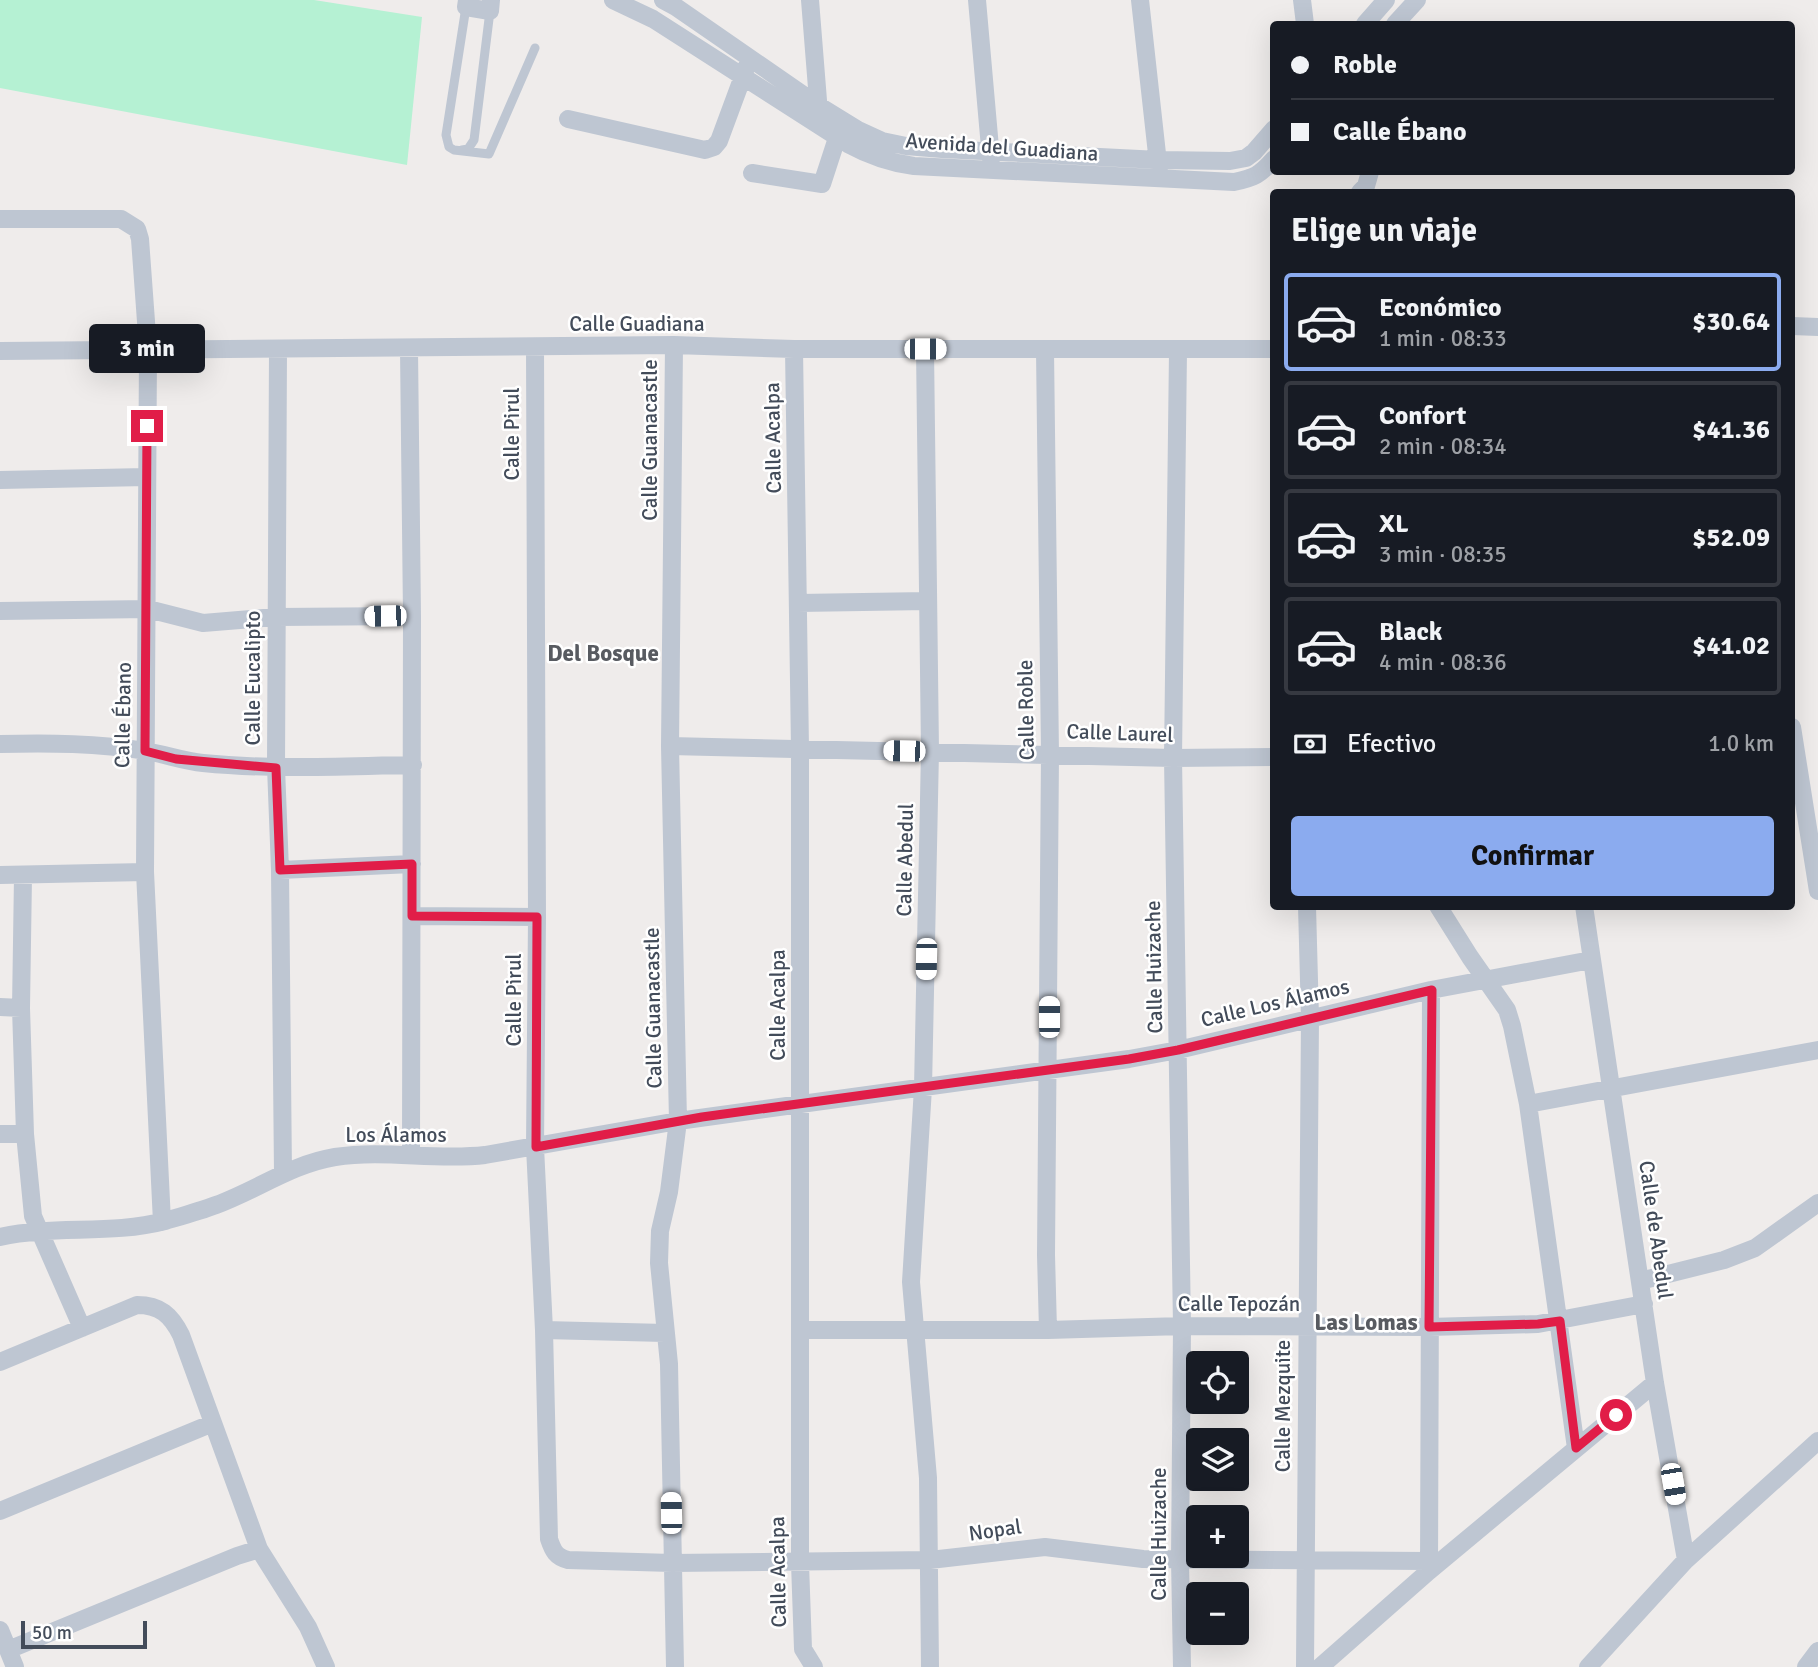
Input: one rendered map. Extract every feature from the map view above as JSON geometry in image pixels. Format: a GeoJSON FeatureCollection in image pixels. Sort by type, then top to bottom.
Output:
{"type":"FeatureCollection","features":[{"type":"Feature","properties":{"kind":"street","name":"Avenida del Guadiana"},"geometry":{"type":"LineString","coordinates":[[613,0],[653,19],[837,138],[868,155],[891,163],[1234,182],[1252,179],[1268,166]]}},
{"type":"Feature","properties":{"kind":"street","name":"Avenida del Guadiana"},"geometry":{"type":"LineString","coordinates":[[663,0],[676,6],[819,106],[882,141],[906,146],[1158,160],[1230,161],[1246,158],[1270,134]]}},
{"type":"Feature","properties":{"kind":"street"},"geometry":{"type":"LineString","coordinates":[[810,0],[820,127]]}},
{"type":"Feature","properties":{"kind":"street"},"geometry":{"type":"LineString","coordinates":[[977,0],[991,170]]}},
{"type":"Feature","properties":{"kind":"street"},"geometry":{"type":"LineString","coordinates":[[1140,0],[1158,179]]}},
{"type":"Feature","properties":{"kind":"street"},"geometry":{"type":"LineString","coordinates":[[1302,0],[1305,21]]}},
{"type":"Feature","properties":{"kind":"street"},"geometry":{"type":"LineString","coordinates":[[1368,21],[1386,0]]}},
{"type":"Feature","properties":{"kind":"street"},"geometry":{"type":"LineString","coordinates":[[1398,21],[1417,0]]}},
{"type":"Feature","properties":{"kind":"street"},"geometry":{"type":"LineString","coordinates":[[467,3],[491,5]]}},
{"type":"Feature","properties":{"kind":"street"},"geometry":{"type":"LineString","coordinates":[[568,119],[705,150],[715,147],[750,58]]}},
{"type":"Feature","properties":{"kind":"street"},"geometry":{"type":"LineString","coordinates":[[752,173],[822,184],[837,138]]}},
{"type":"Feature","properties":{"kind":"street","name":"Calle Ébano"},"geometry":{"type":"LineString","coordinates":[[0,219],[121,219],[136,229],[140,239],[148,349],[145,872],[162,1222]]}},
{"type":"Feature","properties":{"kind":"street"},"geometry":{"type":"LineString","coordinates":[[1795,326],[1818,327]]}},
{"type":"Feature","properties":{"kind":"street","name":"Calle Guadiana"},"geometry":{"type":"LineString","coordinates":[[0,351],[674,345],[794,349],[1270,349]]}},
{"type":"Feature","properties":{"kind":"street","name":"Calle Guanacastle"},"geometry":{"type":"LineString","coordinates":[[674,345],[670,746],[678,1121],[669,1192],[660,1231],[659,1263],[669,1364],[675,1667]]}},
{"type":"Feature","properties":{"kind":"street","name":"Calle Pirul"},"geometry":{"type":"LineString","coordinates":[[535,347],[536,1147],[550,1539],[552,1551],[560,1558],[568,1560]]}},
{"type":"Feature","properties":{"kind":"street"},"geometry":{"type":"LineString","coordinates":[[409,349],[413,765],[411,1155]]}},
{"type":"Feature","properties":{"kind":"street","name":"Calle Acalpa"},"geometry":{"type":"LineString","coordinates":[[794,349],[800,748],[800,1563],[803,1649],[811,1663]]}},
{"type":"Feature","properties":{"kind":"street","name":"Calle Abedul"},"geometry":{"type":"LineString","coordinates":[[925,349],[930,751],[923,1088],[911,1282],[928,1478],[929,1667]]}},
{"type":"Feature","properties":{"kind":"street","name":"Calle Roble"},"geometry":{"type":"LineString","coordinates":[[1045,349],[1050,754],[1046,1243],[1048,1330]]}},
{"type":"Feature","properties":{"kind":"street","name":"Calle Eucalipto"},"geometry":{"type":"LineString","coordinates":[[278,350],[276,768],[280,870],[283,1174]]}},
{"type":"Feature","properties":{"kind":"street","name":"Calle Huizache"},"geometry":{"type":"LineString","coordinates":[[1178,351],[1173,758],[1182,1326],[1182,1667]]}},
{"type":"Feature","properties":{"kind":"street"},"geometry":{"type":"LineString","coordinates":[[0,480],[146,477]]}},
{"type":"Feature","properties":{"kind":"street"},"geometry":{"type":"LineString","coordinates":[[798,603],[928,601]]}},
{"type":"Feature","properties":{"kind":"street"},"geometry":{"type":"LineString","coordinates":[[0,611],[148,609],[203,623],[276,617],[412,616]]}},
{"type":"Feature","properties":{"kind":"street"},"geometry":{"type":"LineString","coordinates":[[0,744],[55,743],[145,751],[186,761],[276,768],[413,765]]}},
{"type":"Feature","properties":{"kind":"street","name":"Calle Laurel"},"geometry":{"type":"LineString","coordinates":[[670,746],[1173,758],[1270,757]]}},
{"type":"Feature","properties":{"kind":"street"},"geometry":{"type":"LineString","coordinates":[[1795,765],[1799,816],[1818,891]]}},
{"type":"Feature","properties":{"kind":"street"},"geometry":{"type":"LineString","coordinates":[[280,870],[412,864]]}},
{"type":"Feature","properties":{"kind":"street"},"geometry":{"type":"LineString","coordinates":[[0,875],[145,872]]}},
{"type":"Feature","properties":{"kind":"street"},"geometry":{"type":"LineString","coordinates":[[23,876],[21,1008],[25,1134],[33,1216],[82,1328]]}},
{"type":"Feature","properties":{"kind":"street","name":"Calle Mezquite"},"geometry":{"type":"LineString","coordinates":[[1305,1667],[1310,1018],[1307,910]]}},
{"type":"Feature","properties":{"kind":"street"},"geometry":{"type":"LineString","coordinates":[[1441,910],[1507,1010],[1512,1026],[1528,1104],[1576,1448]]}},
{"type":"Feature","properties":{"kind":"street","name":"Calle de Abedul"},"geometry":{"type":"LineString","coordinates":[[1585,910],[1655,1383],[1686,1560]]}},
{"type":"Feature","properties":{"kind":"street"},"geometry":{"type":"LineString","coordinates":[[412,916],[537,917]]}},
{"type":"Feature","properties":{"kind":"street","name":"Calle Los Álamos"},"geometry":{"type":"LineString","coordinates":[[801,1103],[923,1088],[1178,1050],[1432,990],[1591,960]]}},
{"type":"Feature","properties":{"kind":"street"},"geometry":{"type":"LineString","coordinates":[[1428,1566],[1432,990]]}},
{"type":"Feature","properties":{"kind":"street"},"geometry":{"type":"LineString","coordinates":[[0,1007],[21,1008]]}},
{"type":"Feature","properties":{"kind":"street"},"geometry":{"type":"LineString","coordinates":[[1528,1104],[1612,1086],[1818,1050]]}},
{"type":"Feature","properties":{"kind":"street","name":"Los Álamos"},"geometry":{"type":"LineString","coordinates":[[0,1237],[39,1231],[104,1229],[162,1222],[218,1205],[283,1174],[333,1157],[411,1155],[455,1158],[801,1103]]}},
{"type":"Feature","properties":{"kind":"street"},"geometry":{"type":"LineString","coordinates":[[0,1134],[25,1134]]}},
{"type":"Feature","properties":{"kind":"street"},"geometry":{"type":"LineString","coordinates":[[1640,1281],[1724,1260],[1755,1248],[1818,1203]]}},
{"type":"Feature","properties":{"kind":"street","name":"Calle Tepozán"},"geometry":{"type":"LineString","coordinates":[[800,1330],[1048,1330],[1182,1326],[1307,1328],[1538,1324],[1644,1304]]}},
{"type":"Feature","properties":{"kind":"street"},"geometry":{"type":"LineString","coordinates":[[0,1362],[137,1305],[149,1305],[172,1317],[181,1335],[259,1549],[308,1627],[326,1667]]}},
{"type":"Feature","properties":{"kind":"street"},"geometry":{"type":"LineString","coordinates":[[544,1330],[666,1333]]}},
{"type":"Feature","properties":{"kind":"street"},"geometry":{"type":"LineString","coordinates":[[1320,1667],[1428,1566],[1655,1383]]}},
{"type":"Feature","properties":{"kind":"street"},"geometry":{"type":"LineString","coordinates":[[0,1511],[213,1423]]}},
{"type":"Feature","properties":{"kind":"street"},"geometry":{"type":"LineString","coordinates":[[1588,1667],[1686,1560],[1818,1441]]}},
{"type":"Feature","properties":{"kind":"street","name":"Nopal"},"geometry":{"type":"LineString","coordinates":[[568,1560],[800,1563],[930,1560],[1045,1547],[1109,1556],[1180,1560],[1428,1566]]}},
{"type":"Feature","properties":{"kind":"street"},"geometry":{"type":"LineString","coordinates":[[8,1650],[259,1549]]}},
{"type":"Feature","properties":{"kind":"street"},"geometry":{"type":"LineString","coordinates":[[0,1630],[15,1667]]}},
{"type":"Feature","properties":{"kind":"street"},"geometry":{"type":"LineString","coordinates":[[1806,1667],[1818,1651]]}},
{"type":"Feature","properties":{"kind":"lane"},"geometry":{"type":"LineString","coordinates":[[467,3],[446,135],[449,146],[489,155],[535,48]]}},
{"type":"Feature","properties":{"kind":"lane"},"geometry":{"type":"LineString","coordinates":[[460,150],[468,149],[474,139],[491,5]]}},
{"type":"Feature","properties":{"kind":"green space"},"geometry":{"type":"Polygon","coordinates":[[[0,0],[314,0],[422,17],[407,165],[0,88],[0,0]]]}},
{"type":"Feature","properties":{"kind":"district","name":"Del Bosque"},"geometry":{"type":"Point","coordinates":[603,653]}},
{"type":"Feature","properties":{"kind":"district","name":"Las Lomas"},"geometry":{"type":"Point","coordinates":[1366,1322]}},
{"type":"Feature","properties":{"kind":"route"},"geometry":{"type":"LineString","coordinates":[[147,426],[148,609],[145,751],[204,763],[276,768],[280,870],[412,864],[412,916],[537,917],[536,1147],[702,1117],[1129,1059],[1178,1050],[1432,990],[1429,1327],[1560,1321],[1576,1448],[1616,1415]]}}]}
